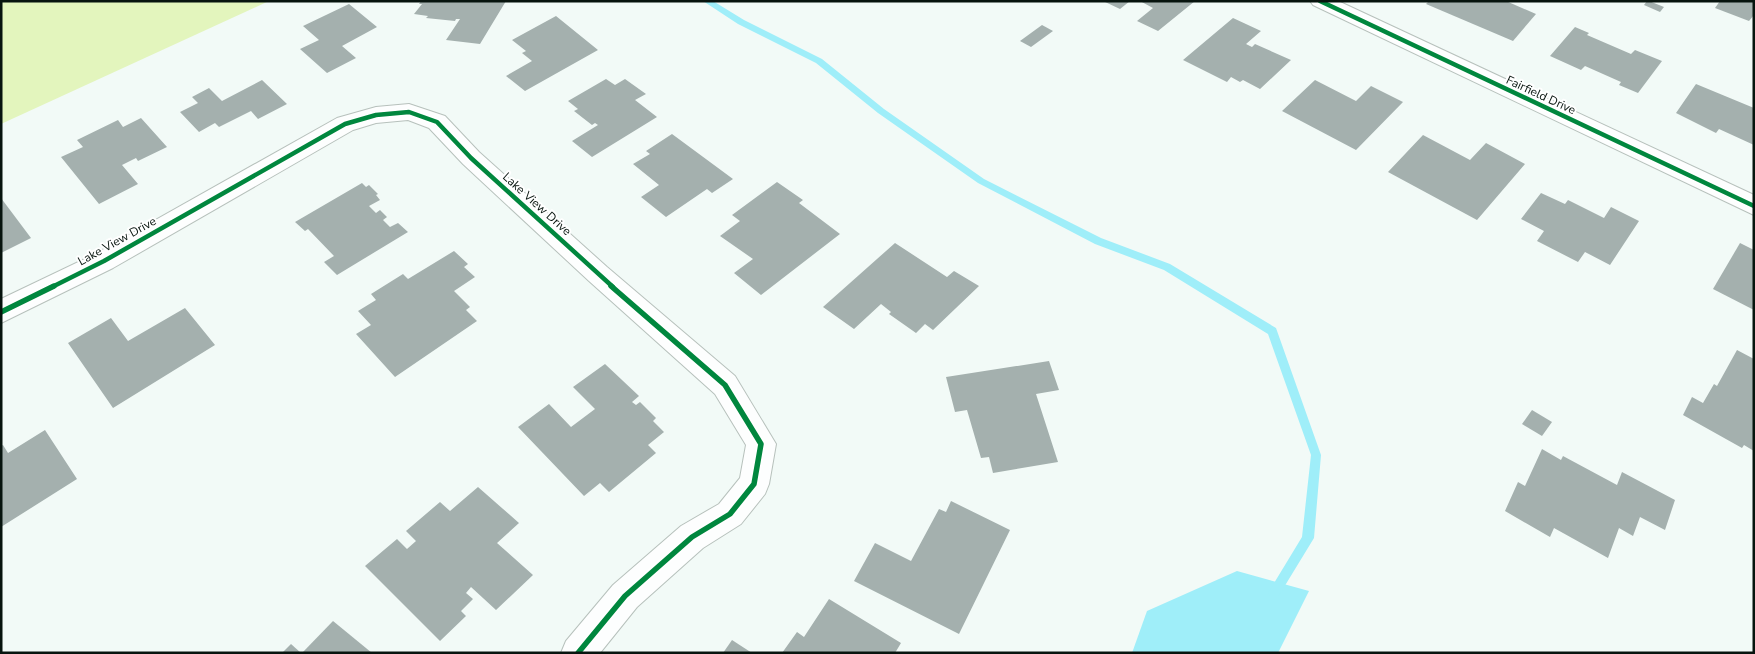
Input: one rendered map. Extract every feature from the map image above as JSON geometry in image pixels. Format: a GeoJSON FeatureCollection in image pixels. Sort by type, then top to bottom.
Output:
{"type":"FeatureCollection","features":[{"type":"Feature","properties":{"kind":"street","name":"Fairfield Drive"},"geometry":{"type":"LineString","coordinates":[[1320,1],[1754,206]]}},
{"type":"Feature","properties":{"kind":"street","name":"Lake View Drive"},"geometry":{"type":"LineString","coordinates":[[1,312],[104,261],[345,124],[376,115],[409,112],[437,122],[478,165],[598,274],[725,384],[760,444],[754,484],[730,514],[692,537],[625,596],[578,653]]}},
{"type":"Feature","properties":{"kind":"green space"},"geometry":{"type":"Polygon","coordinates":[[[1,1],[269,1],[1,124],[1,1]]]}},
{"type":"Feature","properties":{"kind":"water"},"geometry":{"type":"Polygon","coordinates":[[[1237,571],[1309,591],[1278,653],[1132,653],[1147,611],[1237,571]]]}},
{"type":"Feature","properties":{"kind":"building"},"geometry":{"type":"Polygon","coordinates":[[[421,1],[506,1],[480,44],[446,40],[460,19],[455,21],[426,18],[428,16],[414,14],[422,4],[419,4],[421,1]]]}},
{"type":"Feature","properties":{"kind":"building"},"geometry":{"type":"Polygon","coordinates":[[[1103,1],[1130,1],[1120,9],[1103,1]]]}},
{"type":"Feature","properties":{"kind":"building"},"geometry":{"type":"Polygon","coordinates":[[[1140,1],[1195,1],[1158,31],[1137,21],[1153,8],[1140,1]]]}},
{"type":"Feature","properties":{"kind":"building"},"geometry":{"type":"Polygon","coordinates":[[[1429,1],[1506,1],[1536,14],[1513,41],[1426,4],[1429,1]]]}},
{"type":"Feature","properties":{"kind":"building"},"geometry":{"type":"Polygon","coordinates":[[[1647,1],[1664,7],[1660,12],[1644,5],[1647,1]]]}},
{"type":"Feature","properties":{"kind":"building"},"geometry":{"type":"Polygon","coordinates":[[[1720,1],[1754,1],[1754,15],[1749,21],[1715,8],[1720,1]]]}},
{"type":"Feature","properties":{"kind":"building"},"geometry":{"type":"Polygon","coordinates":[[[349,4],[377,27],[342,46],[356,58],[327,73],[300,49],[319,40],[303,26],[349,4]]]}},
{"type":"Feature","properties":{"kind":"building"},"geometry":{"type":"Polygon","coordinates":[[[556,16],[598,50],[525,91],[506,76],[532,61],[522,53],[526,51],[512,40],[556,16]]]}},
{"type":"Feature","properties":{"kind":"building"},"geometry":{"type":"Polygon","coordinates":[[[1233,18],[1261,31],[1246,44],[1252,47],[1255,44],[1291,60],[1260,89],[1243,80],[1240,82],[1231,77],[1227,82],[1183,60],[1233,18]]]}},
{"type":"Feature","properties":{"kind":"building"},"geometry":{"type":"Polygon","coordinates":[[[1042,25],[1053,31],[1031,47],[1020,41],[1042,25]]]}},
{"type":"Feature","properties":{"kind":"building"},"geometry":{"type":"Polygon","coordinates":[[[1575,27],[1589,33],[1587,35],[1631,54],[1635,50],[1662,61],[1638,93],[1619,85],[1621,82],[1585,66],[1581,70],[1550,56],[1575,27]]]}},
{"type":"Feature","properties":{"kind":"building"},"geometry":{"type":"Polygon","coordinates":[[[606,79],[615,85],[625,79],[646,94],[635,100],[657,117],[592,157],[572,141],[598,125],[595,123],[592,125],[574,111],[578,109],[568,101],[606,79]]]}},
{"type":"Feature","properties":{"kind":"building"},"geometry":{"type":"Polygon","coordinates":[[[262,80],[287,104],[258,119],[251,111],[219,127],[215,123],[199,132],[180,112],[198,103],[192,97],[209,88],[222,101],[262,80]]]}},
{"type":"Feature","properties":{"kind":"building"},"geometry":{"type":"Polygon","coordinates":[[[1315,80],[1356,101],[1371,86],[1403,102],[1356,150],[1282,111],[1315,80]]]}},
{"type":"Feature","properties":{"kind":"building"},"geometry":{"type":"Polygon","coordinates":[[[1696,84],[1754,108],[1754,145],[1719,129],[1716,133],[1676,113],[1696,84]]]}},
{"type":"Feature","properties":{"kind":"building"},"geometry":{"type":"Polygon","coordinates":[[[141,118],[167,147],[138,161],[136,158],[122,165],[138,184],[99,204],[61,157],[83,147],[77,140],[118,120],[123,127],[141,118]]]}},
{"type":"Feature","properties":{"kind":"building"},"geometry":{"type":"Polygon","coordinates":[[[672,134],[733,179],[712,193],[707,189],[666,217],[641,197],[659,185],[633,164],[650,154],[646,151],[672,134]]]}},
{"type":"Feature","properties":{"kind":"building"},"geometry":{"type":"Polygon","coordinates":[[[1423,135],[1470,160],[1486,143],[1525,164],[1477,220],[1388,172],[1423,135]]]}},
{"type":"Feature","properties":{"kind":"building"},"geometry":{"type":"Polygon","coordinates":[[[777,182],[803,200],[799,203],[840,234],[761,295],[734,273],[753,259],[720,236],[740,221],[732,215],[777,182]]]}},
{"type":"Feature","properties":{"kind":"building"},"geometry":{"type":"Polygon","coordinates":[[[362,183],[366,187],[369,185],[378,194],[376,195],[380,200],[369,206],[376,213],[380,210],[387,217],[383,220],[390,227],[398,223],[408,232],[337,275],[324,262],[334,256],[308,229],[305,231],[295,222],[362,183]]]}},
{"type":"Feature","properties":{"kind":"building"},"geometry":{"type":"Polygon","coordinates":[[[1541,193],[1565,204],[1568,200],[1604,218],[1611,207],[1639,221],[1610,265],[1585,252],[1578,262],[1537,241],[1544,231],[1521,219],[1541,193]]]}},
{"type":"Feature","properties":{"kind":"building"},"geometry":{"type":"Polygon","coordinates":[[[1,198],[31,238],[1,253],[1,198]]]}},
{"type":"Feature","properties":{"kind":"building"},"geometry":{"type":"Polygon","coordinates":[[[895,243],[947,277],[954,271],[979,286],[933,330],[925,324],[916,333],[889,314],[891,312],[881,304],[854,329],[823,307],[895,243]]]}},
{"type":"Feature","properties":{"kind":"building"},"geometry":{"type":"Polygon","coordinates":[[[1740,243],[1754,250],[1754,310],[1713,289],[1740,243]]]}},
{"type":"Feature","properties":{"kind":"building"},"geometry":{"type":"Polygon","coordinates":[[[454,251],[468,264],[464,267],[475,277],[454,291],[470,307],[466,310],[477,321],[395,377],[356,334],[371,325],[358,311],[376,300],[371,294],[403,274],[408,279],[454,251]]]}},
{"type":"Feature","properties":{"kind":"building"},"geometry":{"type":"Polygon","coordinates":[[[185,308],[215,345],[113,408],[68,343],[111,318],[128,341],[185,308]]]}},
{"type":"Feature","properties":{"kind":"building"},"geometry":{"type":"Polygon","coordinates":[[[1737,350],[1754,359],[1754,451],[1744,445],[1742,448],[1683,415],[1692,397],[1703,403],[1714,384],[1717,386],[1737,350]]]}},
{"type":"Feature","properties":{"kind":"building"},"geometry":{"type":"Polygon","coordinates":[[[1049,361],[1059,390],[1036,394],[1058,462],[993,473],[989,457],[981,458],[967,410],[955,412],[946,377],[1049,361]]]}},
{"type":"Feature","properties":{"kind":"building"},"geometry":{"type":"Polygon","coordinates":[[[605,364],[639,396],[632,402],[636,405],[640,402],[656,418],[653,421],[664,432],[648,445],[656,453],[609,492],[600,483],[584,496],[518,427],[549,404],[571,427],[595,409],[573,387],[605,364]]]}},
{"type":"Feature","properties":{"kind":"building"},"geometry":{"type":"Polygon","coordinates":[[[1532,410],[1552,422],[1542,436],[1522,424],[1532,410]]]}},
{"type":"Feature","properties":{"kind":"building"},"geometry":{"type":"Polygon","coordinates":[[[45,430],[77,479],[1,527],[1,446],[3,445],[8,453],[45,430]]]}},
{"type":"Feature","properties":{"kind":"building"},"geometry":{"type":"Polygon","coordinates":[[[1542,449],[1561,460],[1563,456],[1617,485],[1622,472],[1675,500],[1665,530],[1640,517],[1633,536],[1619,528],[1608,558],[1554,528],[1550,537],[1505,511],[1518,482],[1525,486],[1542,449]]]}},
{"type":"Feature","properties":{"kind":"building"},"geometry":{"type":"Polygon","coordinates":[[[478,487],[519,523],[497,543],[533,575],[496,610],[471,587],[466,593],[473,599],[461,611],[466,616],[440,641],[365,566],[397,539],[407,549],[416,541],[406,531],[440,502],[450,511],[478,487]]]}},
{"type":"Feature","properties":{"kind":"building"},"geometry":{"type":"Polygon","coordinates":[[[951,501],[1010,530],[959,634],[854,581],[875,543],[911,561],[939,509],[946,512],[951,501]]]}},
{"type":"Feature","properties":{"kind":"building"},"geometry":{"type":"Polygon","coordinates":[[[829,599],[901,643],[895,653],[782,653],[797,632],[804,637],[829,599]]]}},
{"type":"Feature","properties":{"kind":"building"},"geometry":{"type":"Polygon","coordinates":[[[333,621],[372,653],[302,653],[333,621]]]}},
{"type":"Feature","properties":{"kind":"building"},"geometry":{"type":"Polygon","coordinates":[[[732,640],[752,653],[723,653],[732,640]]]}},
{"type":"Feature","properties":{"kind":"building"},"geometry":{"type":"Polygon","coordinates":[[[291,644],[301,653],[282,653],[291,644]]]}},
{"type":"Feature","properties":{"kind":"waterway"},"geometry":{"type":"LineString","coordinates":[[707,1],[741,22],[819,61],[881,111],[981,181],[1098,241],[1167,267],[1272,331],[1316,455],[1308,538],[1274,593]]}},
{"type":"Feature","properties":{"kind":"cycle path"},"geometry":{"type":"LineString","coordinates":[[1320,1],[1754,206]]}},
{"type":"Feature","properties":{"kind":"cycle path"},"geometry":{"type":"LineString","coordinates":[[1,312],[104,261],[345,124],[376,115],[409,112],[437,122],[471,158],[598,274],[725,385],[761,444],[754,484],[730,514],[692,537],[625,596],[578,653]]}}]}
